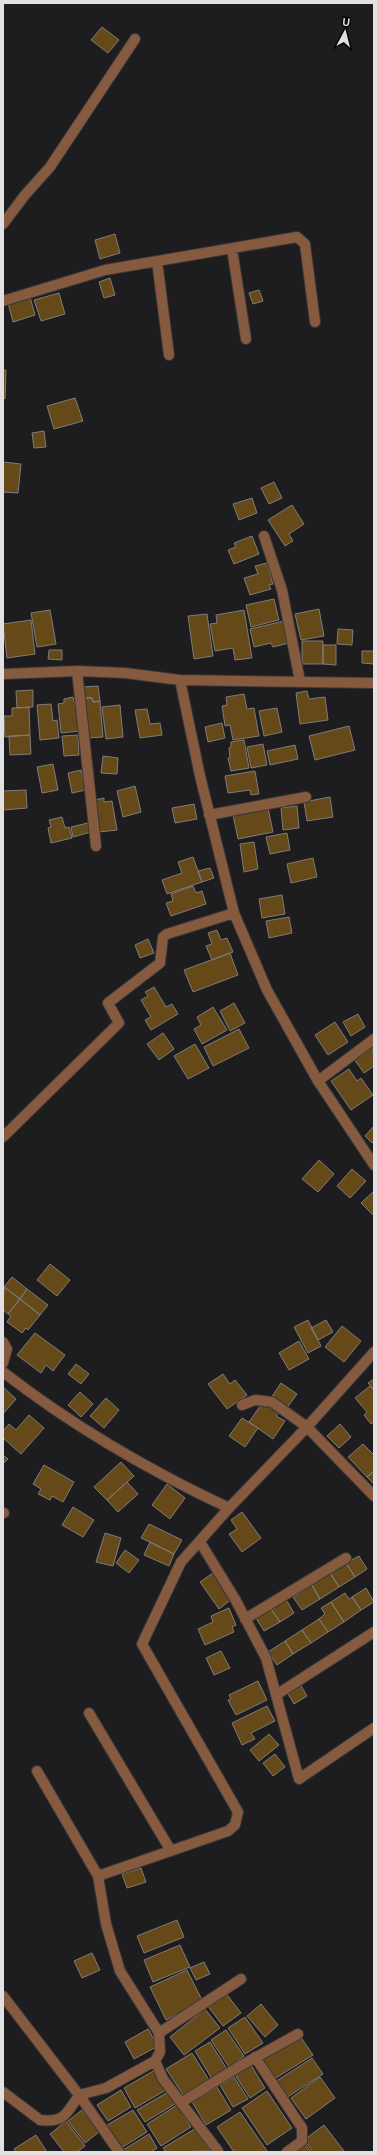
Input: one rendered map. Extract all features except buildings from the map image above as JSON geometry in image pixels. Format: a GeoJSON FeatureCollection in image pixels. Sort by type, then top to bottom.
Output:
{"type":"FeatureCollection","features":[{"type":"Feature","properties":{"kind":"street"},"geometry":{"type":"LineString","coordinates":[[3,224],[25,195],[50,167],[135,39]]}},
{"type":"Feature","properties":{"kind":"street"},"geometry":{"type":"LineString","coordinates":[[3,301],[91,273],[297,237],[305,244],[315,322]]}},
{"type":"Feature","properties":{"kind":"street"},"geometry":{"type":"LineString","coordinates":[[232,249],[246,339]]}},
{"type":"Feature","properties":{"kind":"street"},"geometry":{"type":"LineString","coordinates":[[157,261],[169,355]]}},
{"type":"Feature","properties":{"kind":"street"},"geometry":{"type":"LineString","coordinates":[[264,536],[288,614],[300,681]]}},
{"type":"Feature","properties":{"kind":"street"},"geometry":{"type":"LineString","coordinates":[[3,674],[76,671],[125,673],[180,680],[374,683]]}},
{"type":"Feature","properties":{"kind":"street"},"geometry":{"type":"LineString","coordinates":[[76,671],[96,846]]}},
{"type":"Feature","properties":{"kind":"street"},"geometry":{"type":"LineString","coordinates":[[180,680],[209,815],[234,913],[267,990],[318,1081],[374,1165]]}},
{"type":"Feature","properties":{"kind":"street"},"geometry":{"type":"LineString","coordinates":[[209,815],[306,798]]}},
{"type":"Feature","properties":{"kind":"street"},"geometry":{"type":"LineString","coordinates":[[3,1137],[119,1023],[108,1003],[160,963],[163,937],[168,934],[234,913]]}},
{"type":"Feature","properties":{"kind":"street"},"geometry":{"type":"LineString","coordinates":[[318,1081],[374,1039]]}},
{"type":"Feature","properties":{"kind":"street"},"geometry":{"type":"LineString","coordinates":[[3,1342],[7,1349],[3,1364]]}},
{"type":"Feature","properties":{"kind":"street"},"geometry":{"type":"LineString","coordinates":[[98,1876],[228,1831],[235,1825],[238,1812],[142,1644],[181,1562],[229,1508],[307,1427],[374,1352]]}},
{"type":"Feature","properties":{"kind":"street"},"geometry":{"type":"LineString","coordinates":[[3,1372],[74,1424],[107,1445],[229,1508]]}},
{"type":"Feature","properties":{"kind":"street"},"geometry":{"type":"LineString","coordinates":[[242,1405],[255,1400],[267,1400],[307,1427],[374,1496]]}},
{"type":"Feature","properties":{"kind":"street"},"geometry":{"type":"LineString","coordinates":[[200,1542],[266,1658],[299,1779],[374,1728]]}},
{"type":"Feature","properties":{"kind":"street"},"geometry":{"type":"LineString","coordinates":[[245,1619],[346,1558]]}},
{"type":"Feature","properties":{"kind":"street"},"geometry":{"type":"LineString","coordinates":[[276,1695],[374,1632]]}},
{"type":"Feature","properties":{"kind":"street"},"geometry":{"type":"LineString","coordinates":[[89,1713],[171,1850]]}},
{"type":"Feature","properties":{"kind":"street"},"geometry":{"type":"LineString","coordinates":[[3,2092],[40,2120],[57,2120],[64,2117],[79,2095],[106,2088],[155,2061],[160,2052],[159,2033],[120,1970],[108,1932],[98,1876],[37,1771]]}},
{"type":"Feature","properties":{"kind":"street"},"geometry":{"type":"LineString","coordinates":[[159,2033],[241,1979]]}},
{"type":"Feature","properties":{"kind":"street"},"geometry":{"type":"LineString","coordinates":[[3,1996],[79,2095],[119,2152]]}},
{"type":"Feature","properties":{"kind":"street"},"geometry":{"type":"LineString","coordinates":[[182,2102],[255,2057],[298,2034]]}},
{"type":"Feature","properties":{"kind":"street"},"geometry":{"type":"LineString","coordinates":[[255,2057],[302,2128],[302,2141],[286,2152]]}},
{"type":"Feature","properties":{"kind":"street"},"geometry":{"type":"LineString","coordinates":[[155,2061],[163,2078],[218,2152]]}}]}
